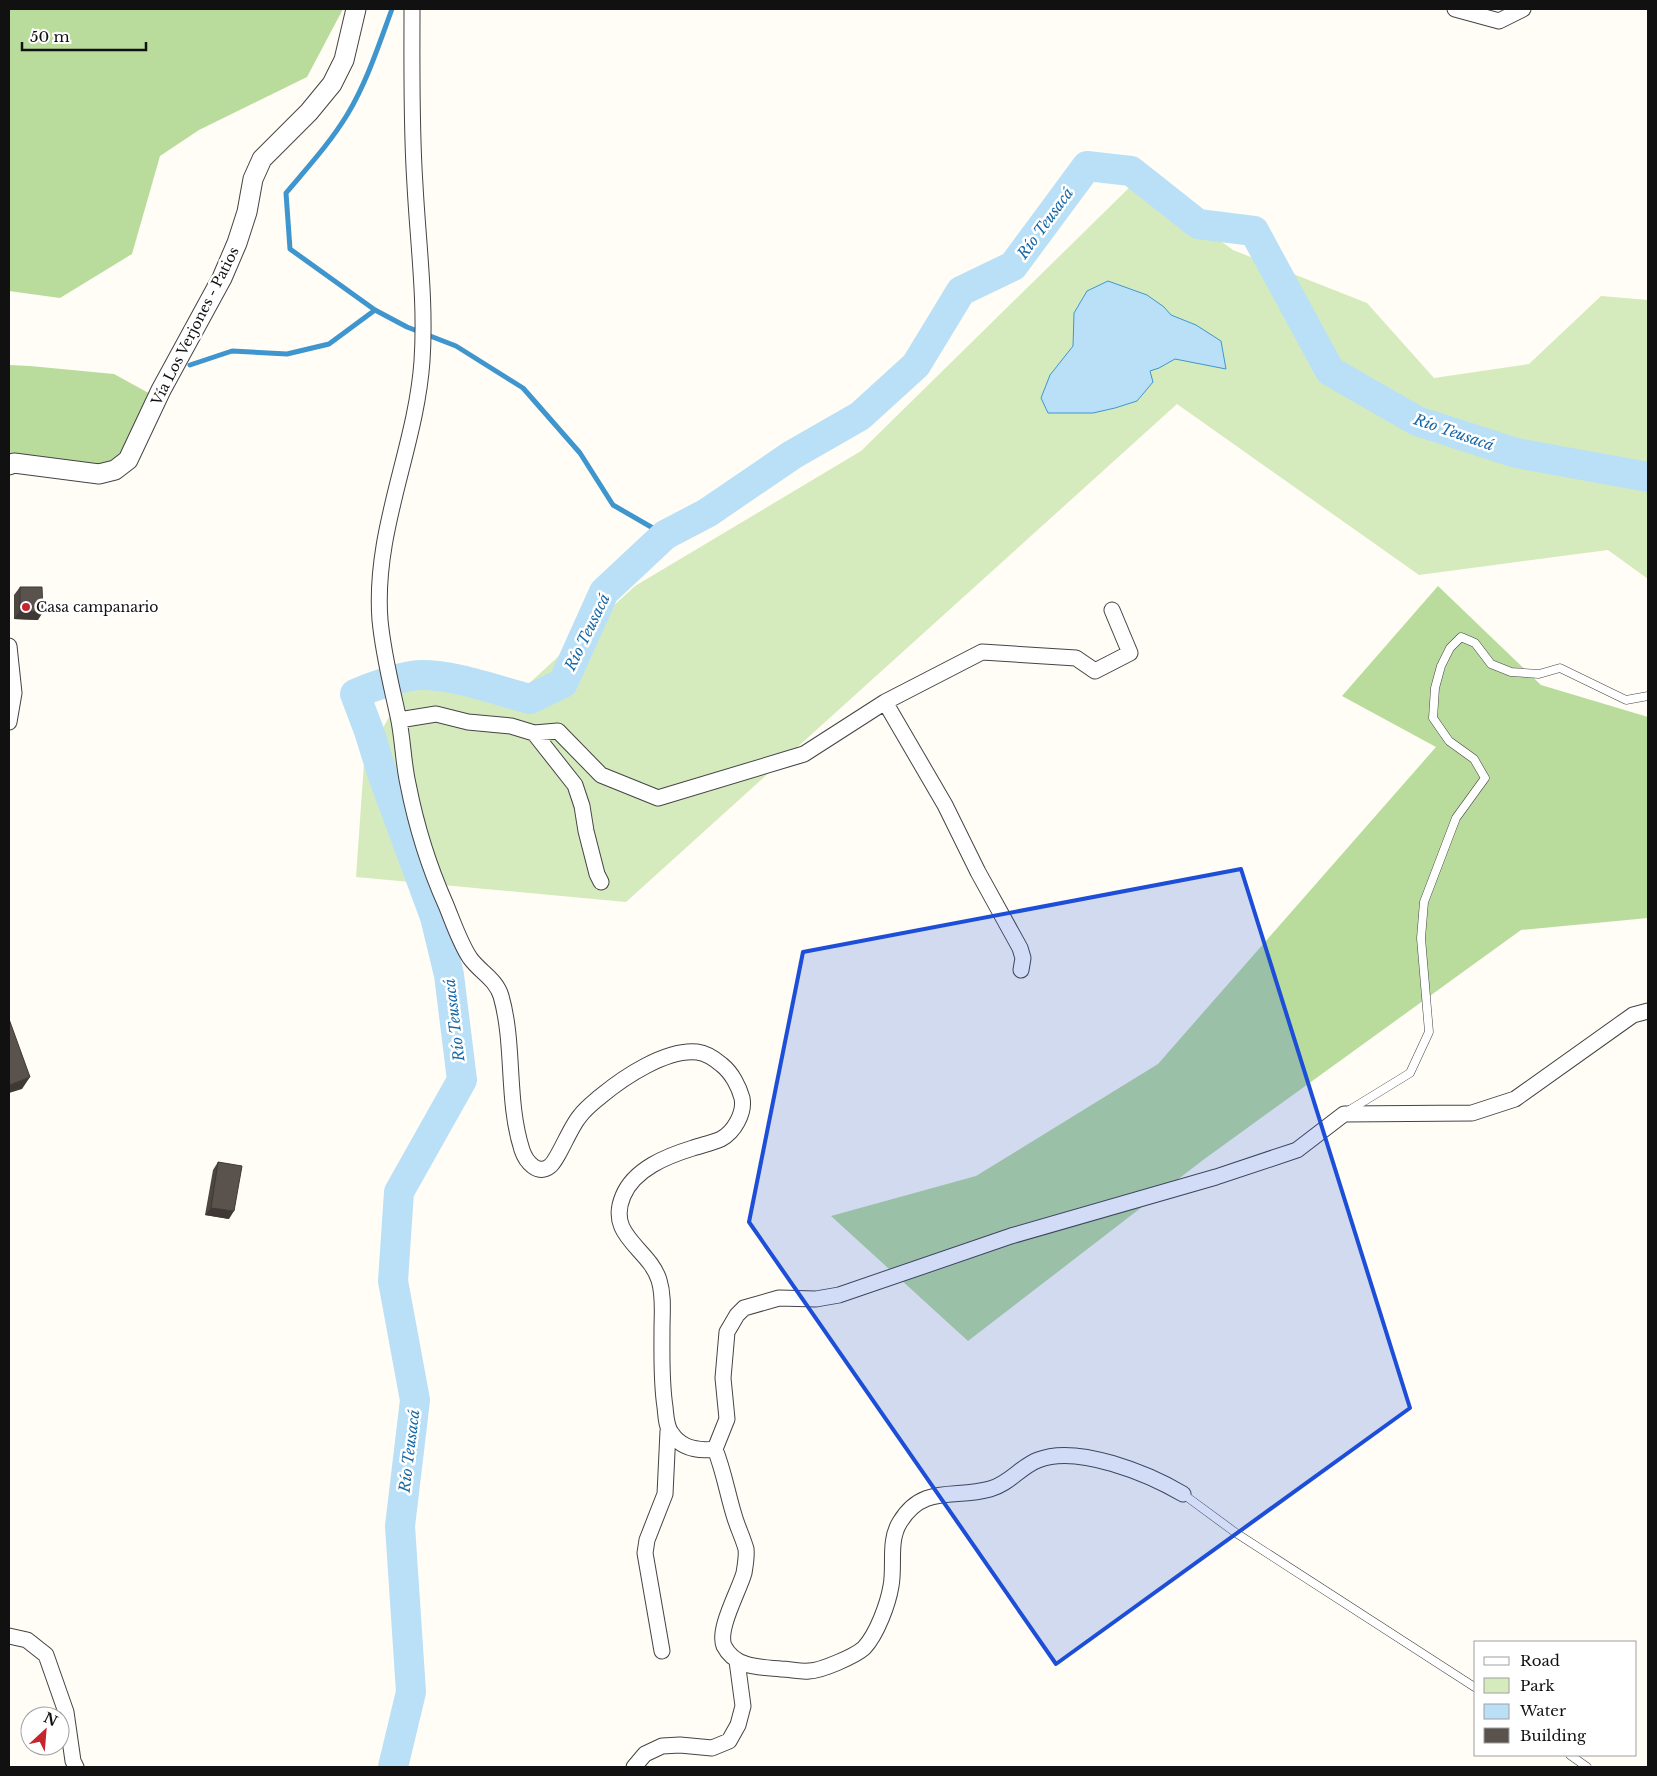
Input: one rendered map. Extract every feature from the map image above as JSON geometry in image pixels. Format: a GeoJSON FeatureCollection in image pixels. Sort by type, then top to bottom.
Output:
{"type":"FeatureCollection","features":[{"type":"Feature","properties":{"kind":"street","name":"Vía Los Verjones - Patios"},"geometry":{"type":"LineString","coordinates":[[9,465],[14,463],[99,474],[115,470],[128,460],[161,390],[226,269],[237,243],[247,212],[253,179],[262,159],[309,112],[332,84],[344,60],[356,9]]}},
{"type":"Feature","properties":{"kind":"street"},"geometry":{"type":"LineString","coordinates":[[412,9],[412,123],[423,310],[422,362],[415,418],[387,531],[378,586],[385,662],[399,720],[408,783],[436,884],[471,958],[498,987],[507,1021],[511,1095],[523,1154],[530,1165],[545,1170],[550,1166],[568,1133],[582,1113],[617,1083],[652,1063],[677,1053],[693,1052],[707,1055],[730,1071],[743,1104],[739,1118],[731,1132],[720,1139],[670,1156],[647,1170],[630,1183],[620,1202],[619,1217],[623,1232],[655,1269],[661,1285],[661,1381],[668,1431],[665,1494],[647,1540],[645,1553],[662,1651]]}},
{"type":"Feature","properties":{"kind":"street"},"geometry":{"type":"LineString","coordinates":[[1455,9],[1499,21],[1523,9]]}},
{"type":"Feature","properties":{"kind":"street"},"geometry":{"type":"LineString","coordinates":[[399,720],[436,714],[468,722],[511,726],[534,733],[558,731],[601,775],[658,798],[804,754],[885,702],[982,652],[1076,658],[1096,671],[1130,653],[1112,610]]}},
{"type":"Feature","properties":{"kind":"street"},"geometry":{"type":"LineString","coordinates":[[9,646],[14,693],[9,722]]}},
{"type":"Feature","properties":{"kind":"street"},"geometry":{"type":"LineString","coordinates":[[885,702],[944,805],[1020,948],[1023,958],[1021,970]]}},
{"type":"Feature","properties":{"kind":"street"},"geometry":{"type":"LineString","coordinates":[[534,733],[575,785],[582,806],[597,874],[601,882]]}},
{"type":"Feature","properties":{"kind":"street"},"geometry":{"type":"LineString","coordinates":[[1183,1494],[1157,1479],[1126,1468],[1084,1457],[1059,1456],[1038,1459],[1005,1483],[990,1489],[931,1496],[911,1509],[900,1522],[894,1536],[892,1586],[880,1624],[864,1648],[838,1662],[810,1671],[756,1668],[737,1661],[728,1653],[723,1644],[724,1628],[744,1572],[746,1551],[733,1514],[724,1470],[715,1449],[727,1419],[723,1378],[727,1332],[737,1314],[744,1308],[779,1298],[816,1299],[839,1295],[1011,1236],[1216,1177],[1297,1150],[1344,1114],[1472,1113],[1515,1099],[1633,1015],[1648,1011]]}},
{"type":"Feature","properties":{"kind":"street"},"geometry":{"type":"LineString","coordinates":[[668,1431],[677,1440],[691,1449],[700,1451],[715,1449]]}},
{"type":"Feature","properties":{"kind":"street"},"geometry":{"type":"LineString","coordinates":[[9,1636],[27,1640],[46,1655],[66,1712],[73,1761],[76,1767]]}},
{"type":"Feature","properties":{"kind":"street"},"geometry":{"type":"LineString","coordinates":[[634,1767],[645,1754],[662,1746],[712,1748],[729,1741],[738,1725],[743,1706],[737,1661]]}},
{"type":"Feature","properties":{"kind":"lane"},"geometry":{"type":"LineString","coordinates":[[1344,1114],[1410,1073],[1429,1032],[1421,938],[1424,902],[1456,818],[1485,778],[1474,759],[1449,742],[1433,718],[1435,688],[1441,666],[1450,648],[1461,637],[1475,644],[1491,664],[1511,672],[1539,674],[1560,668],[1626,700],[1648,696]]}},
{"type":"Feature","properties":{"kind":"lane"},"geometry":{"type":"LineString","coordinates":[[1183,1494],[1236,1533],[1474,1687]]}},
{"type":"Feature","properties":{"kind":"lane"},"geometry":{"type":"LineString","coordinates":[[1571,1756],[1587,1767]]}},
{"type":"Feature","properties":{"kind":"highlighted area"},"geometry":{"type":"Polygon","coordinates":[[[1241,869],[1410,1408],[1056,1664],[749,1222],[803,952],[1241,869]]]}},
{"type":"Feature","properties":{"kind":"green space"},"geometry":{"type":"Polygon","coordinates":[[[9,9],[343,9],[307,77],[199,130],[160,156],[132,254],[60,298],[9,291],[9,9]]]}},
{"type":"Feature","properties":{"kind":"green space"},"geometry":{"type":"Polygon","coordinates":[[[1137,180],[1233,250],[1367,303],[1434,378],[1529,364],[1601,296],[1648,300],[1648,579],[1608,550],[1419,575],[1177,404],[626,902],[356,877],[364,763],[415,669],[523,689],[635,586],[861,451],[1137,180]]]}},
{"type":"Feature","properties":{"kind":"green space"},"geometry":{"type":"Polygon","coordinates":[[[9,365],[114,374],[154,396],[126,460],[101,473],[9,460],[9,365]]]}},
{"type":"Feature","properties":{"kind":"green space"},"geometry":{"type":"Polygon","coordinates":[[[1438,586],[1541,685],[1648,717],[1648,918],[1521,930],[1203,1160],[968,1341],[831,1216],[976,1176],[1158,1064],[1436,747],[1342,696],[1438,586]]]}},
{"type":"Feature","properties":{"kind":"water"},"geometry":{"type":"Polygon","coordinates":[[[1108,281],[1147,295],[1164,307],[1171,315],[1196,325],[1221,341],[1226,369],[1175,359],[1150,371],[1153,382],[1137,401],[1093,413],[1048,413],[1041,398],[1050,375],[1073,346],[1074,313],[1087,291],[1108,281]]]}},
{"type":"Feature","properties":{"kind":"building"},"geometry":{"type":"Polygon","coordinates":[[[20,587],[42,587],[43,612],[20,611],[20,587]]]}},
{"type":"Feature","properties":{"kind":"building"},"geometry":{"type":"Polygon","coordinates":[[[9,1019],[30,1077],[9,1085],[9,1019]]]}},
{"type":"Feature","properties":{"kind":"building"},"geometry":{"type":"Polygon","coordinates":[[[218,1162],[242,1166],[234,1211],[211,1208],[218,1162]]]}},
{"type":"Feature","properties":{"kind":"waterway"},"geometry":{"type":"LineString","coordinates":[[392,9],[367,76],[347,115],[326,145],[286,193],[290,249],[375,310],[407,327],[456,346],[523,388],[580,453],[613,505],[665,535]]}},
{"type":"Feature","properties":{"kind":"waterway","name":"Río Teusacá"},"geometry":{"type":"LineString","coordinates":[[393,1767],[411,1692],[400,1526],[415,1400],[393,1281],[399,1192],[462,1080],[449,975],[435,917],[355,694],[397,679],[421,675],[462,680],[530,699],[563,683],[604,592],[665,535],[707,513],[792,455],[860,416],[916,365],[961,291],[1013,266],[1087,166],[1131,171],[1198,224],[1254,231],[1330,371],[1417,421],[1516,453],[1648,477]]}},
{"type":"Feature","properties":{"kind":"waterway"},"geometry":{"type":"LineString","coordinates":[[190,365],[232,351],[287,354],[329,344],[375,310]]}},
{"type":"Feature","properties":{"kind":"place","name":"Casa campanario"},"geometry":{"type":"Point","coordinates":[26,607]}}]}
